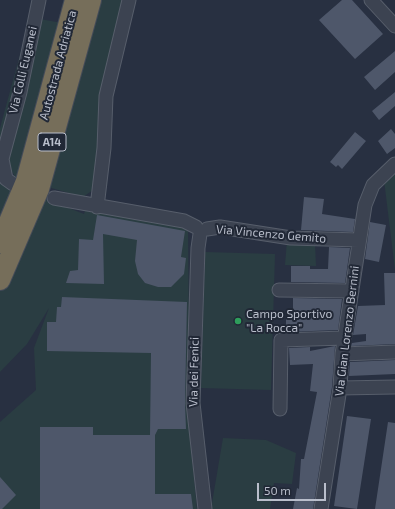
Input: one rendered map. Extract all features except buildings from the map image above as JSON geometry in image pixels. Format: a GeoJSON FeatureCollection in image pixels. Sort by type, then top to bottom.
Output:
{"type":"FeatureCollection","features":[{"type":"Feature","properties":{"kind":"highway","name":"Autostrada Adriatica"},"geometry":{"type":"LineString","coordinates":[[0,243],[26,181],[75,0]]}},
{"type":"Feature","properties":{"kind":"highway","name":"Autostrada Adriatica"},"geometry":{"type":"LineString","coordinates":[[0,280],[39,189],[91,0]]}},
{"type":"Feature","properties":{"kind":"street","name":"Via Colli Euganei"},"geometry":{"type":"LineString","coordinates":[[13,184],[6,179],[2,159],[20,92],[39,0]]}},
{"type":"Feature","properties":{"kind":"street"},"geometry":{"type":"LineString","coordinates":[[97,206],[104,148],[106,96],[129,0]]}},
{"type":"Feature","properties":{"kind":"street"},"geometry":{"type":"LineString","coordinates":[[371,0],[395,26]]}},
{"type":"Feature","properties":{"kind":"street","name":"Via Gian Lorenzo Bernini"},"geometry":{"type":"LineString","coordinates":[[321,509],[340,388],[344,338],[359,240],[370,191],[375,182],[395,164]]}},
{"type":"Feature","properties":{"kind":"street","name":"Via Vincenzo Gemito"},"geometry":{"type":"LineString","coordinates":[[54,198],[184,221],[201,230],[220,227],[291,238],[359,240]]}},
{"type":"Feature","properties":{"kind":"street","name":"Via dei Fenici"},"geometry":{"type":"LineString","coordinates":[[201,230],[198,248],[193,403],[205,509]]}},
{"type":"Feature","properties":{"kind":"street"},"geometry":{"type":"LineString","coordinates":[[279,290],[352,291]]}},
{"type":"Feature","properties":{"kind":"street"},"geometry":{"type":"LineString","coordinates":[[280,409],[281,340],[344,338]]}},
{"type":"Feature","properties":{"kind":"street"},"geometry":{"type":"LineString","coordinates":[[342,354],[395,352]]}},
{"type":"Feature","properties":{"kind":"street"},"geometry":{"type":"LineString","coordinates":[[340,388],[395,388]]}},
{"type":"Feature","properties":{"kind":"green space"},"geometry":{"type":"Polygon","coordinates":[[[93,0],[129,0],[93,190],[83,197],[16,178],[9,167],[7,158],[40,19],[62,23],[93,0]]]}},
{"type":"Feature","properties":{"kind":"green space"},"geometry":{"type":"Polygon","coordinates":[[[24,40],[29,44],[0,163],[0,128],[24,40]]]}},
{"type":"Feature","properties":{"kind":"green space"},"geometry":{"type":"Polygon","coordinates":[[[0,167],[12,186],[84,214],[86,208],[188,227],[189,343],[187,404],[197,509],[0,509],[0,422],[36,390],[34,348],[49,308],[27,344],[0,372],[0,167]]]}},
{"type":"Feature","properties":{"kind":"green space"},"geometry":{"type":"Polygon","coordinates":[[[395,172],[395,270],[384,180],[395,172]]]}},
{"type":"Feature","properties":{"kind":"green space"},"geometry":{"type":"Polygon","coordinates":[[[287,241],[315,243],[316,266],[285,265],[287,241]]]}},
{"type":"Feature","properties":{"kind":"green space","name":"Campo Sportivo \"La Rocca\""},"geometry":{"type":"Polygon","coordinates":[[[205,252],[275,254],[271,390],[201,388],[205,252]]]}},
{"type":"Feature","properties":{"kind":"green space"},"geometry":{"type":"Polygon","coordinates":[[[223,438],[266,440],[296,453],[292,484],[274,483],[270,509],[211,509],[223,438]]]}},
{"type":"Feature","properties":{"kind":"place","name":"Campo Sportivo \"La Rocca\""},"geometry":{"type":"Point","coordinates":[238,321]}}]}
